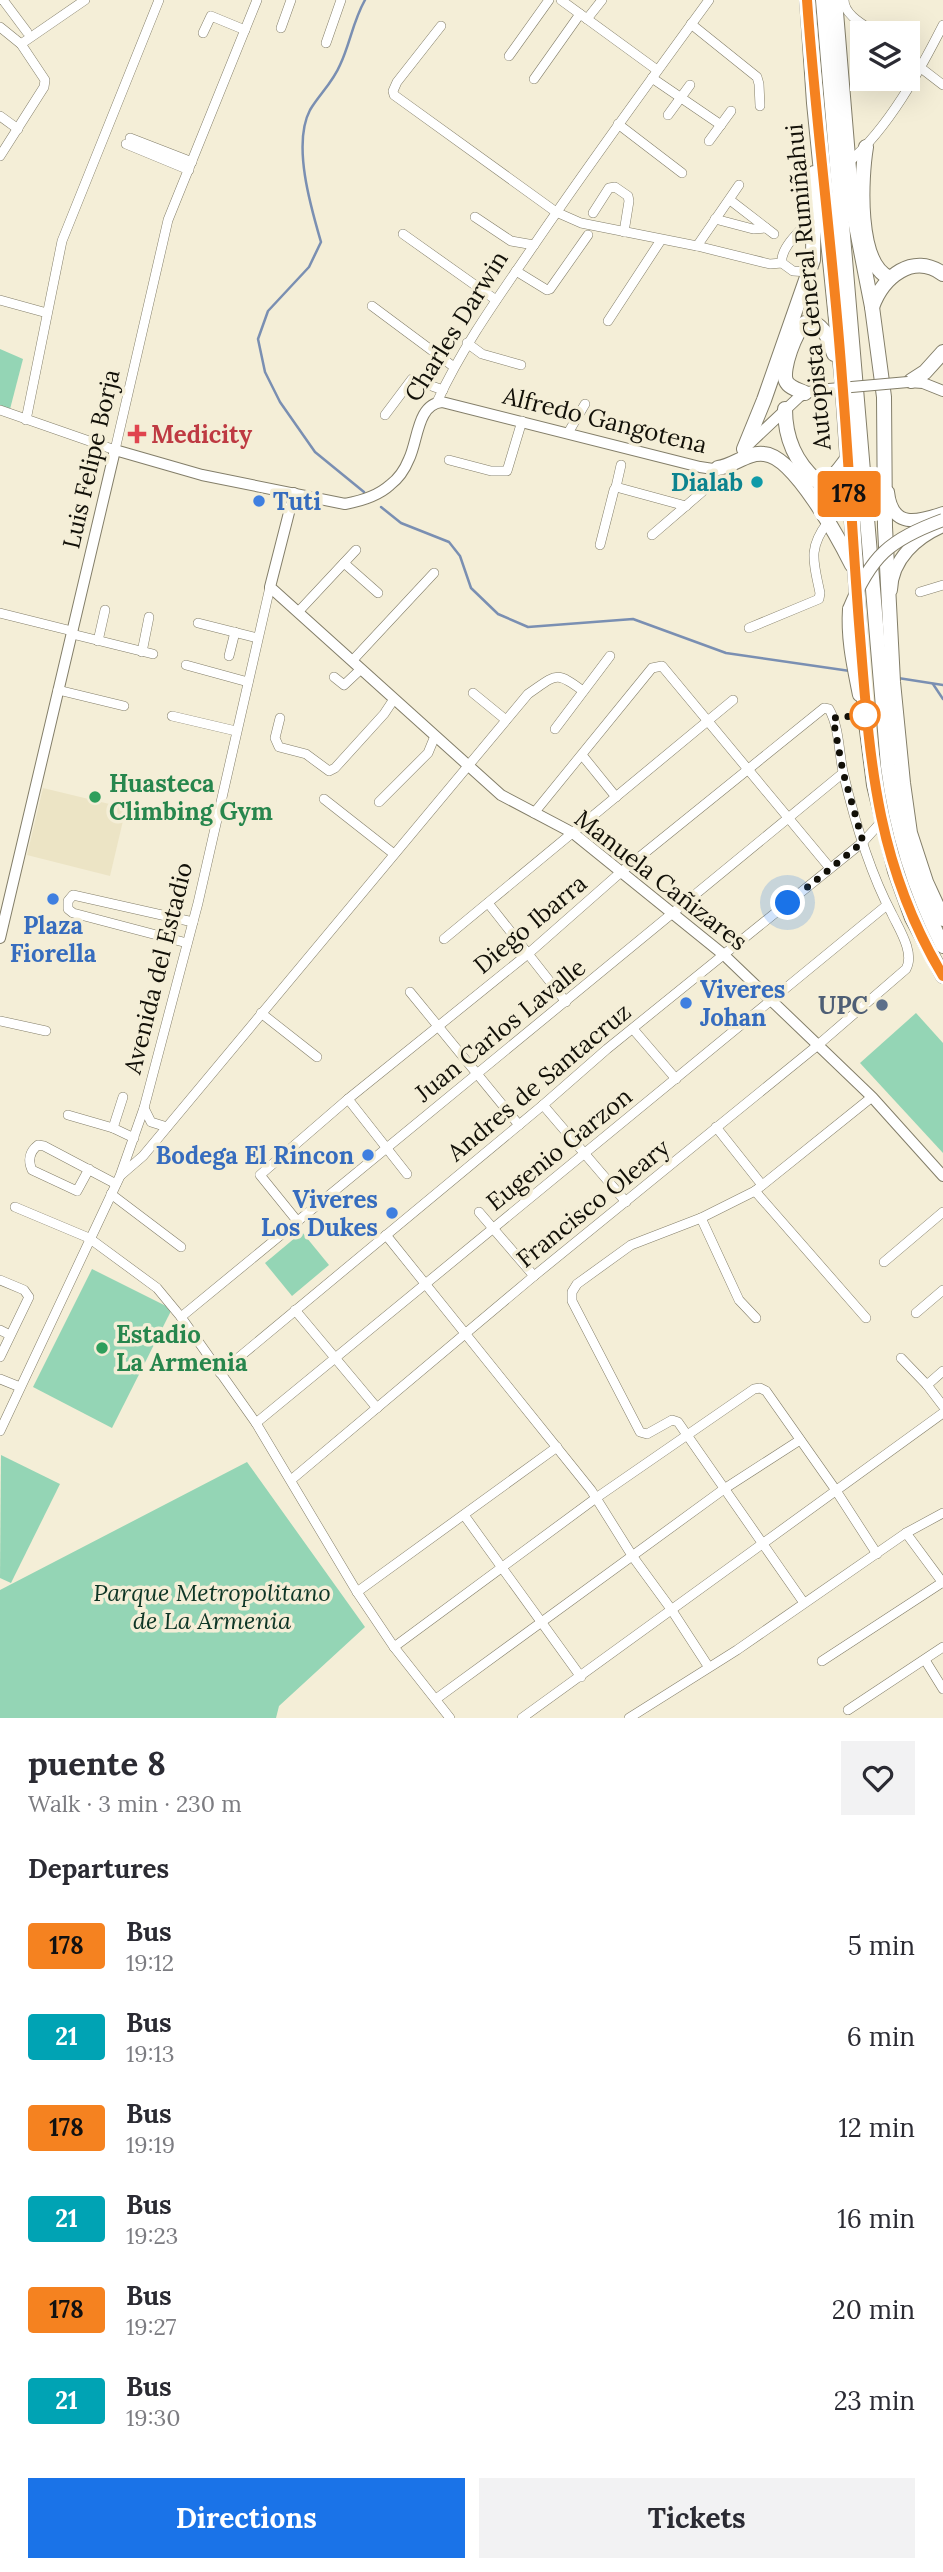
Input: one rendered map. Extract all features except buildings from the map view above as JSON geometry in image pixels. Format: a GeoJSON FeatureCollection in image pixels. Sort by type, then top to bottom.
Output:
{"type":"FeatureCollection","features":[{"type":"Feature","properties":{"kind":"main road","name":"Autopista General Rumiñahui"},"geometry":{"type":"LineString","coordinates":[[807,0],[814,103],[842,379],[870,753],[881,822],[891,859],[912,918],[943,976]]}},
{"type":"Feature","properties":{"kind":"main road","name":"Autopista General Rumiñahui"},"geometry":{"type":"LineString","coordinates":[[824,0],[888,673],[894,809],[916,885],[943,946]]}},
{"type":"Feature","properties":{"kind":"main road"},"geometry":{"type":"LineString","coordinates":[[835,0],[857,237],[872,307],[884,397],[888,673],[911,833],[926,882],[943,919]]}},
{"type":"Feature","properties":{"kind":"main road"},"geometry":{"type":"LineString","coordinates":[[744,449],[769,388],[809,272],[814,243],[814,103]]}},
{"type":"Feature","properties":{"kind":"main road"},"geometry":{"type":"LineString","coordinates":[[866,147],[862,192],[870,250],[877,270],[890,278]]}},
{"type":"Feature","properties":{"kind":"main road"},"geometry":{"type":"LineString","coordinates":[[872,307],[878,292],[890,278],[903,269],[917,265],[932,267],[943,274]]}},
{"type":"Feature","properties":{"kind":"main road"},"geometry":{"type":"LineString","coordinates":[[805,393],[785,380],[785,369],[798,328],[805,323],[811,322],[823,329],[829,338],[842,379]]}},
{"type":"Feature","properties":{"kind":"main road"},"geometry":{"type":"LineString","coordinates":[[910,382],[925,372],[943,352]]}},
{"type":"Feature","properties":{"kind":"main road"},"geometry":{"type":"LineString","coordinates":[[785,409],[791,446],[802,465],[817,481],[823,482],[832,477],[847,459]]}},
{"type":"Feature","properties":{"kind":"main road"},"geometry":{"type":"LineString","coordinates":[[718,468],[755,454],[772,455],[789,467],[828,522],[855,570]]}},
{"type":"Feature","properties":{"kind":"main road"},"geometry":{"type":"LineString","coordinates":[[886,460],[890,502],[895,512],[912,522],[943,513]]}},
{"type":"Feature","properties":{"kind":"main road"},"geometry":{"type":"LineString","coordinates":[[870,753],[850,657],[849,609],[875,559],[895,541],[943,520]]}},
{"type":"Feature","properties":{"kind":"main road"},"geometry":{"type":"LineString","coordinates":[[888,673],[893,576],[914,542],[943,526]]}},
{"type":"Feature","properties":{"kind":"street"},"geometry":{"type":"LineString","coordinates":[[4,0],[27,32]]}},
{"type":"Feature","properties":{"kind":"street"},"geometry":{"type":"LineString","coordinates":[[21,44],[85,0]]}},
{"type":"Feature","properties":{"kind":"street"},"geometry":{"type":"LineString","coordinates":[[26,420],[62,241],[159,0]]}},
{"type":"Feature","properties":{"kind":"street","name":"Luis Felipe Borja"},"geometry":{"type":"LineString","coordinates":[[0,938],[169,220],[257,0]]}},
{"type":"Feature","properties":{"kind":"street"},"geometry":{"type":"LineString","coordinates":[[281,27],[291,0]]}},
{"type":"Feature","properties":{"kind":"street"},"geometry":{"type":"LineString","coordinates":[[326,43],[341,0]]}},
{"type":"Feature","properties":{"kind":"street"},"geometry":{"type":"LineString","coordinates":[[509,56],[549,0]]}},
{"type":"Feature","properties":{"kind":"street"},"geometry":{"type":"LineString","coordinates":[[561,0],[681,97],[721,125]]}},
{"type":"Feature","properties":{"kind":"street"},"geometry":{"type":"LineString","coordinates":[[534,79],[583,16],[602,0]]}},
{"type":"Feature","properties":{"kind":"street","name":"Charles Darwin"},"geometry":{"type":"LineString","coordinates":[[0,410],[115,450],[202,475],[345,504],[360,502],[383,491],[404,468],[426,411],[437,402],[467,344],[496,300],[618,124],[709,0]]}},
{"type":"Feature","properties":{"kind":"street"},"geometry":{"type":"LineString","coordinates":[[844,0],[848,13],[859,21]]}},
{"type":"Feature","properties":{"kind":"street"},"geometry":{"type":"LineString","coordinates":[[203,33],[211,16],[245,30]]}},
{"type":"Feature","properties":{"kind":"street"},"geometry":{"type":"LineString","coordinates":[[691,24],[757,77],[760,106]]}},
{"type":"Feature","properties":{"kind":"street"},"geometry":{"type":"LineString","coordinates":[[849,162],[866,147],[922,68],[943,25]]}},
{"type":"Feature","properties":{"kind":"street"},"geometry":{"type":"LineString","coordinates":[[442,26],[397,82],[394,95],[556,212],[580,223],[697,246],[770,264],[782,263]]}},
{"type":"Feature","properties":{"kind":"street"},"geometry":{"type":"LineString","coordinates":[[0,27],[21,44],[45,80],[44,87],[0,156]]}},
{"type":"Feature","properties":{"kind":"street"},"geometry":{"type":"LineString","coordinates":[[922,68],[943,85]]}},
{"type":"Feature","properties":{"kind":"street"},"geometry":{"type":"LineString","coordinates":[[668,115],[690,85]]}},
{"type":"Feature","properties":{"kind":"street"},"geometry":{"type":"LineString","coordinates":[[709,141],[730,111]]}},
{"type":"Feature","properties":{"kind":"street"},"geometry":{"type":"LineString","coordinates":[[0,117],[18,129]]}},
{"type":"Feature","properties":{"kind":"street"},"geometry":{"type":"LineString","coordinates":[[618,124],[682,173]]}},
{"type":"Feature","properties":{"kind":"street"},"geometry":{"type":"LineString","coordinates":[[128,141],[190,166]]}},
{"type":"Feature","properties":{"kind":"street"},"geometry":{"type":"LineString","coordinates":[[697,246],[739,186]]}},
{"type":"Feature","properties":{"kind":"street"},"geometry":{"type":"LineString","coordinates":[[593,213],[609,188],[615,187],[628,196],[629,201],[624,232]]}},
{"type":"Feature","properties":{"kind":"street"},"geometry":{"type":"LineString","coordinates":[[715,219],[770,231],[730,200]]}},
{"type":"Feature","properties":{"kind":"street"},"geometry":{"type":"LineString","coordinates":[[475,217],[511,240],[534,244]]}},
{"type":"Feature","properties":{"kind":"street"},"geometry":{"type":"LineString","coordinates":[[807,223],[781,257],[782,263],[789,270],[809,272]]}},
{"type":"Feature","properties":{"kind":"street"},"geometry":{"type":"LineString","coordinates":[[403,234],[496,300]]}},
{"type":"Feature","properties":{"kind":"street"},"geometry":{"type":"LineString","coordinates":[[516,271],[547,290],[550,289],[588,235]]}},
{"type":"Feature","properties":{"kind":"street"},"geometry":{"type":"LineString","coordinates":[[608,321],[661,240]]}},
{"type":"Feature","properties":{"kind":"street"},"geometry":{"type":"LineString","coordinates":[[0,300],[47,313]]}},
{"type":"Feature","properties":{"kind":"street"},"geometry":{"type":"LineString","coordinates":[[372,306],[454,367]]}},
{"type":"Feature","properties":{"kind":"street"},"geometry":{"type":"LineString","coordinates":[[467,344],[482,354],[521,365]]}},
{"type":"Feature","properties":{"kind":"street"},"geometry":{"type":"LineString","coordinates":[[385,415],[412,379],[443,390]]}},
{"type":"Feature","properties":{"kind":"street","name":"Alfredo Gangotena"},"geometry":{"type":"LineString","coordinates":[[437,402],[450,403],[700,467],[718,468],[732,460],[805,393],[910,382],[943,390]]}},
{"type":"Feature","properties":{"kind":"street"},"geometry":{"type":"LineString","coordinates":[[568,433],[585,404]]}},
{"type":"Feature","properties":{"kind":"street"},"geometry":{"type":"LineString","coordinates":[[449,460],[491,471],[507,471],[522,421]]}},
{"type":"Feature","properties":{"kind":"street"},"geometry":{"type":"LineString","coordinates":[[600,545],[621,465]]}},
{"type":"Feature","properties":{"kind":"street"},"geometry":{"type":"LineString","coordinates":[[652,535],[706,488],[718,468]]}},
{"type":"Feature","properties":{"kind":"street"},"geometry":{"type":"LineString","coordinates":[[616,487],[686,506]]}},
{"type":"Feature","properties":{"kind":"street","name":"Avenida del Estadio"},"geometry":{"type":"LineString","coordinates":[[0,1431],[118,1180],[144,1108],[193,922],[257,638],[294,493]]}},
{"type":"Feature","properties":{"kind":"street"},"geometry":{"type":"LineString","coordinates":[[749,628],[815,602],[820,593],[813,550],[820,532],[828,522]]}},
{"type":"Feature","properties":{"kind":"street"},"geometry":{"type":"LineString","coordinates":[[299,611],[356,550]]}},
{"type":"Feature","properties":{"kind":"street"},"geometry":{"type":"LineString","coordinates":[[344,563],[378,593]]}},
{"type":"Feature","properties":{"kind":"street"},"geometry":{"type":"LineString","coordinates":[[352,661],[434,573]]}},
{"type":"Feature","properties":{"kind":"street","name":"Manuela Cañizares"},"geometry":{"type":"LineString","coordinates":[[270,587],[501,795],[573,833],[724,955],[872,1097],[943,1176]]}},
{"type":"Feature","properties":{"kind":"street"},"geometry":{"type":"LineString","coordinates":[[920,592],[942,588]]}},
{"type":"Feature","properties":{"kind":"street"},"geometry":{"type":"LineString","coordinates":[[98,641],[105,610]]}},
{"type":"Feature","properties":{"kind":"street"},"geometry":{"type":"LineString","coordinates":[[0,613],[153,654]]}},
{"type":"Feature","properties":{"kind":"street"},"geometry":{"type":"LineString","coordinates":[[142,652],[149,617]]}},
{"type":"Feature","properties":{"kind":"street"},"geometry":{"type":"LineString","coordinates":[[198,623],[257,638]]}},
{"type":"Feature","properties":{"kind":"street"},"geometry":{"type":"LineString","coordinates":[[229,656],[235,632]]}},
{"type":"Feature","properties":{"kind":"street"},"geometry":{"type":"LineString","coordinates":[[555,729],[610,656]]}},
{"type":"Feature","properties":{"kind":"street"},"geometry":{"type":"LineString","coordinates":[[186,665],[247,681]]}},
{"type":"Feature","properties":{"kind":"street"},"geometry":{"type":"LineString","coordinates":[[534,813],[648,673],[657,666],[665,667],[830,868]]}},
{"type":"Feature","properties":{"kind":"street"},"geometry":{"type":"LineString","coordinates":[[334,677],[344,685],[361,669]]}},
{"type":"Feature","properties":{"kind":"street"},"geometry":{"type":"LineString","coordinates":[[89,1170],[77,1191],[32,1170],[29,1158],[34,1148],[38,1145],[44,1146],[89,1170],[118,1180],[139,1161],[528,694],[555,676],[566,678],[583,691]]}},
{"type":"Feature","properties":{"kind":"street"},"geometry":{"type":"LineString","coordinates":[[58,690],[124,706]]}},
{"type":"Feature","properties":{"kind":"street"},"geometry":{"type":"LineString","coordinates":[[473,693],[506,720]]}},
{"type":"Feature","properties":{"kind":"street"},"geometry":{"type":"LineString","coordinates":[[280,718],[275,738],[277,745],[282,749],[306,754],[329,771],[335,768],[384,714],[394,699]]}},
{"type":"Feature","properties":{"kind":"street"},"geometry":{"type":"LineString","coordinates":[[444,940],[733,700]]}},
{"type":"Feature","properties":{"kind":"street","name":"Diego Ibarra"},"geometry":{"type":"LineString","coordinates":[[298,1222],[260,1176],[348,1099],[529,953],[621,872],[824,708],[829,709],[833,718],[843,772]]}},
{"type":"Feature","properties":{"kind":"street"},"geometry":{"type":"LineString","coordinates":[[172,716],[236,731]]}},
{"type":"Feature","properties":{"kind":"street"},"geometry":{"type":"LineString","coordinates":[[379,802],[428,753],[435,736]]}},
{"type":"Feature","properties":{"kind":"street"},"geometry":{"type":"LineString","coordinates":[[582,755],[616,797]]}},
{"type":"Feature","properties":{"kind":"street"},"geometry":{"type":"LineString","coordinates":[[843,772],[863,842],[887,905]]}},
{"type":"Feature","properties":{"kind":"street","name":"Juan Carlos Lavalle"},"geometry":{"type":"LineString","coordinates":[[181,1317],[843,772]]}},
{"type":"Feature","properties":{"kind":"street"},"geometry":{"type":"LineString","coordinates":[[324,799],[394,854]]}},
{"type":"Feature","properties":{"kind":"street","name":"Andres de Santacruz"},"geometry":{"type":"LineString","coordinates":[[220,1373],[633,1029],[863,842],[881,822]]}},
{"type":"Feature","properties":{"kind":"street"},"geometry":{"type":"LineString","coordinates":[[187,943],[74,914],[68,909],[68,901],[73,895],[193,922]]}},
{"type":"Feature","properties":{"kind":"street"},"geometry":{"type":"LineString","coordinates":[[488,903],[566,1002]]}},
{"type":"Feature","properties":{"kind":"street","name":"Francisco Oleary"},"geometry":{"type":"LineString","coordinates":[[291,1480],[465,1333],[902,974],[908,964],[908,952],[887,905]]}},
{"type":"Feature","properties":{"kind":"street","name":"Eugenio Garzon"},"geometry":{"type":"LineString","coordinates":[[256,1423],[887,905]]}},
{"type":"Feature","properties":{"kind":"street"},"geometry":{"type":"LineString","coordinates":[[410,992],[519,1125]]}},
{"type":"Feature","properties":{"kind":"street"},"geometry":{"type":"LineString","coordinates":[[261,1013],[317,1057]]}},
{"type":"Feature","properties":{"kind":"street"},"geometry":{"type":"LineString","coordinates":[[0,1021],[46,1031]]}},
{"type":"Feature","properties":{"kind":"street"},"geometry":{"type":"LineString","coordinates":[[633,1029],[676,1079]]}},
{"type":"Feature","properties":{"kind":"street"},"geometry":{"type":"LineString","coordinates":[[113,1128],[123,1097]]}},
{"type":"Feature","properties":{"kind":"street"},"geometry":{"type":"LineString","coordinates":[[804,1603],[675,1420],[647,1434],[640,1432],[572,1301],[572,1292],[577,1284],[631,1245],[701,1218],[759,1188],[872,1097]]}},
{"type":"Feature","properties":{"kind":"street"},"geometry":{"type":"LineString","coordinates":[[348,1099],[407,1174]]}},
{"type":"Feature","properties":{"kind":"street"},"geometry":{"type":"LineString","coordinates":[[544,1105],[626,1202]]}},
{"type":"Feature","properties":{"kind":"street"},"geometry":{"type":"LineString","coordinates":[[144,1108],[151,1122],[167,1127]]}},
{"type":"Feature","properties":{"kind":"street"},"geometry":{"type":"LineString","coordinates":[[68,1115],[113,1128],[134,1138]]}},
{"type":"Feature","properties":{"kind":"street"},"geometry":{"type":"LineString","coordinates":[[716,1127],[759,1188],[866,1318]]}},
{"type":"Feature","properties":{"kind":"street"},"geometry":{"type":"LineString","coordinates":[[111,1194],[181,1247]]}},
{"type":"Feature","properties":{"kind":"street"},"geometry":{"type":"LineString","coordinates":[[15,1207],[89,1238],[157,1288],[181,1317],[256,1423],[394,1647],[450,1718]]}},
{"type":"Feature","properties":{"kind":"street"},"geometry":{"type":"LineString","coordinates":[[479,1212],[534,1276]]}},
{"type":"Feature","properties":{"kind":"street"},"geometry":{"type":"LineString","coordinates":[[884,1262],[943,1212]]}},
{"type":"Feature","properties":{"kind":"street"},"geometry":{"type":"LineString","coordinates":[[701,1218],[739,1300],[756,1318]]}},
{"type":"Feature","properties":{"kind":"street"},"geometry":{"type":"LineString","coordinates":[[386,1235],[591,1490],[708,1667]]}},
{"type":"Feature","properties":{"kind":"street"},"geometry":{"type":"LineString","coordinates":[[0,1280],[24,1290],[29,1297],[0,1357]]}},
{"type":"Feature","properties":{"kind":"street"},"geometry":{"type":"LineString","coordinates":[[916,1313],[943,1290]]}},
{"type":"Feature","properties":{"kind":"street"},"geometry":{"type":"LineString","coordinates":[[296,1310],[377,1408]]}},
{"type":"Feature","properties":{"kind":"street"},"geometry":{"type":"LineString","coordinates":[[0,1330],[10,1335]]}},
{"type":"Feature","properties":{"kind":"street"},"geometry":{"type":"LineString","coordinates":[[901,1358],[943,1406]]}},
{"type":"Feature","properties":{"kind":"street"},"geometry":{"type":"LineString","coordinates":[[927,1385],[943,1371]]}},
{"type":"Feature","properties":{"kind":"street"},"geometry":{"type":"LineString","coordinates":[[0,1379],[20,1387]]}},
{"type":"Feature","properties":{"kind":"street"},"geometry":{"type":"LineString","coordinates":[[394,1647],[596,1499],[754,1389],[766,1391],[877,1554]]}},
{"type":"Feature","properties":{"kind":"street"},"geometry":{"type":"LineString","coordinates":[[522,1718],[943,1413]]}},
{"type":"Feature","properties":{"kind":"street"},"geometry":{"type":"LineString","coordinates":[[436,1699],[724,1489],[800,1440]]}},
{"type":"Feature","properties":{"kind":"street"},"geometry":{"type":"LineString","coordinates":[[358,1592],[557,1447]]}},
{"type":"Feature","properties":{"kind":"street"},"geometry":{"type":"LineString","coordinates":[[629,1718],[737,1650],[906,1533],[943,1513]]}},
{"type":"Feature","properties":{"kind":"street"},"geometry":{"type":"LineString","coordinates":[[464,1516],[581,1677]]}},
{"type":"Feature","properties":{"kind":"street"},"geometry":{"type":"LineString","coordinates":[[822,1661],[943,1582],[906,1533]]}},
{"type":"Feature","properties":{"kind":"street"},"geometry":{"type":"LineString","coordinates":[[848,1710],[943,1647]]}},
{"type":"Feature","properties":{"kind":"street"},"geometry":{"type":"LineString","coordinates":[[925,1660],[943,1689]]}},
{"type":"Feature","properties":{"kind":"shaded area"},"geometry":{"type":"Polygon","coordinates":[[[43,788],[126,808],[110,876],[27,855],[43,788]]]}},
{"type":"Feature","properties":{"kind":"green space"},"geometry":{"type":"Polygon","coordinates":[[[0,349],[23,359],[9,413],[0,407],[0,349]]]}},
{"type":"Feature","properties":{"kind":"green space"},"geometry":{"type":"Polygon","coordinates":[[[916,1013],[943,1043],[943,1153],[860,1063],[916,1013]]]}},
{"type":"Feature","properties":{"kind":"green space"},"geometry":{"type":"Polygon","coordinates":[[[302,1232],[329,1265],[292,1296],[265,1263],[302,1232]]]}},
{"type":"Feature","properties":{"kind":"green space","name":"Estadio La Armenia"},"geometry":{"type":"Polygon","coordinates":[[[92,1269],[172,1309],[112,1428],[33,1387],[92,1269]]]}},
{"type":"Feature","properties":{"kind":"green space"},"geometry":{"type":"Polygon","coordinates":[[[1,1455],[60,1484],[11,1583],[0,1578],[1,1455]]]}},
{"type":"Feature","properties":{"kind":"green space","name":"Parque Metropolitano de La Armenia"},"geometry":{"type":"Polygon","coordinates":[[[247,1462],[365,1627],[279,1706],[276,1718],[0,1718],[0,1590],[247,1462]]]}},
{"type":"Feature","properties":{"kind":"waterway"},"geometry":{"type":"LineString","coordinates":[[364,492],[315,452],[280,402],[265,372],[258,339],[268,311],[309,267],[321,242],[305,176],[305,124],[310,110],[337,71],[365,0]]}},
{"type":"Feature","properties":{"kind":"waterway"},"geometry":{"type":"LineString","coordinates":[[381,507],[401,523],[449,542],[460,556],[471,588],[498,614],[528,627],[633,619],[726,653],[850,671]]}},
{"type":"Feature","properties":{"kind":"waterway"},"geometry":{"type":"LineString","coordinates":[[898,678],[943,685]]}},
{"type":"Feature","properties":{"kind":"waterway"},"geometry":{"type":"LineString","coordinates":[[933,684],[943,699]]}},
{"type":"Feature","properties":{"kind":"bus line","name":"178"},"geometry":{"type":"LineString","coordinates":[[807,0],[814,103],[842,379],[865,715],[874,785],[895,871],[912,918],[943,976]]}},
{"type":"Feature","properties":{"kind":"place","name":"Medicity"},"geometry":{"type":"Point","coordinates":[137,434]}},
{"type":"Feature","properties":{"kind":"place","name":"Dialab"},"geometry":{"type":"Point","coordinates":[757,482]}},
{"type":"Feature","properties":{"kind":"place","name":"Tuti"},"geometry":{"type":"Point","coordinates":[259,501]}},
{"type":"Feature","properties":{"kind":"place","name":"Huasteca Climbing Gym"},"geometry":{"type":"Point","coordinates":[95,797]}},
{"type":"Feature","properties":{"kind":"place","name":"Plaza Fiorella"},"geometry":{"type":"Point","coordinates":[53,899]}},
{"type":"Feature","properties":{"kind":"place","name":"Viveres Johan"},"geometry":{"type":"Point","coordinates":[686,1003]}},
{"type":"Feature","properties":{"kind":"place","name":"UPC"},"geometry":{"type":"Point","coordinates":[882,1005]}},
{"type":"Feature","properties":{"kind":"place","name":"Bodega El Rincon"},"geometry":{"type":"Point","coordinates":[368,1155]}},
{"type":"Feature","properties":{"kind":"place","name":"Viveres Los Dukes"},"geometry":{"type":"Point","coordinates":[392,1213]}},
{"type":"Feature","properties":{"kind":"place","name":"Estadio La Armenia"},"geometry":{"type":"Point","coordinates":[102,1348]}},
{"type":"Feature","properties":{"kind":"route"},"geometry":{"type":"LineString","coordinates":[[788,903],[863,842],[843,772],[833,718],[865,715]]}}]}
